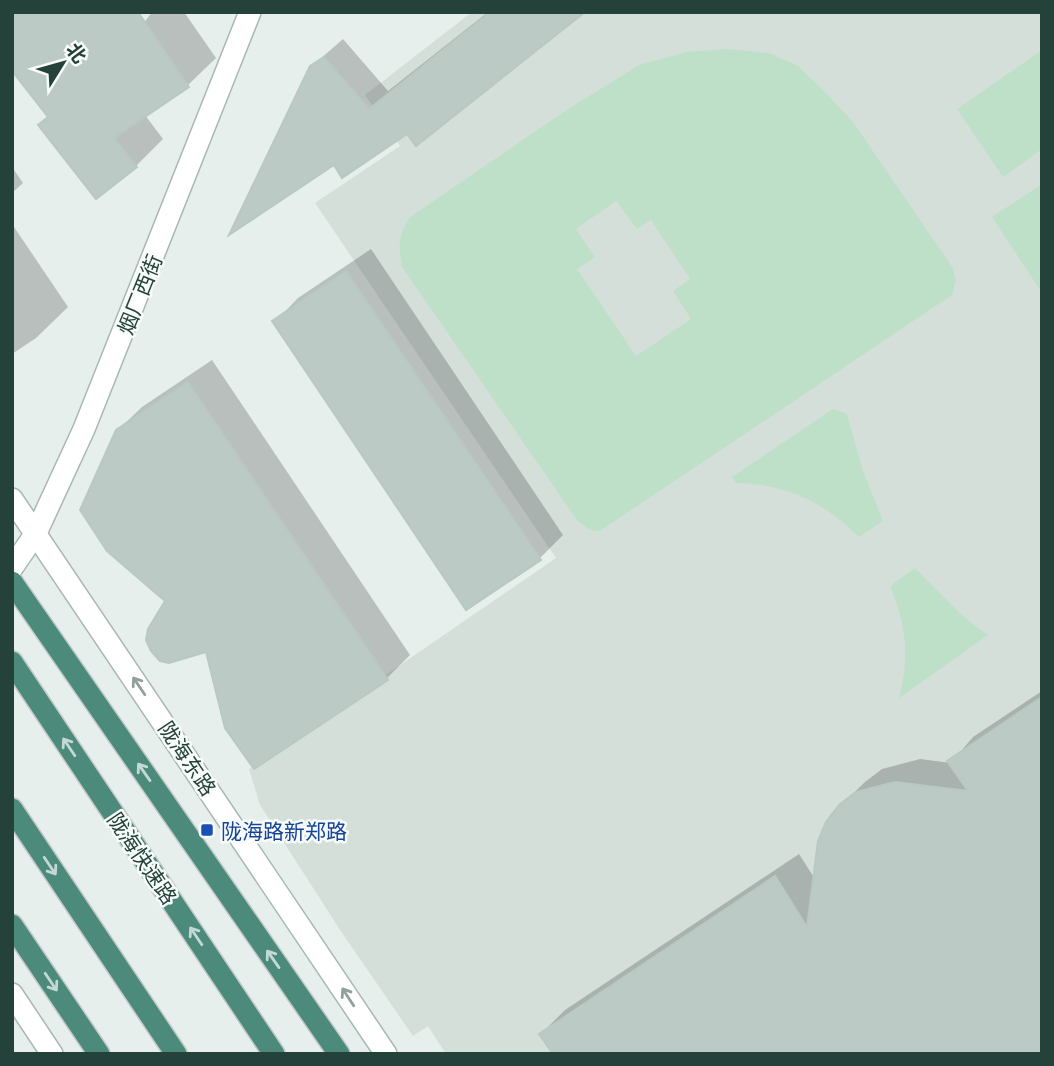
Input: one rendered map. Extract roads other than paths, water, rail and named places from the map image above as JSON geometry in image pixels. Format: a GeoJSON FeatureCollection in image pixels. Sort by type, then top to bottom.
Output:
{"type":"FeatureCollection","features":[{"type":"Feature","properties":{"kind":"highway"},"geometry":{"type":"LineString","coordinates":[[12,582],[339,1054]]}},
{"type":"Feature","properties":{"kind":"highway","name":"陇海快速路"},"geometry":{"type":"LineString","coordinates":[[12,662],[274,1054]]}},
{"type":"Feature","properties":{"kind":"highway"},"geometry":{"type":"LineString","coordinates":[[12,809],[176,1054]]}},
{"type":"Feature","properties":{"kind":"highway"},"geometry":{"type":"LineString","coordinates":[[12,925],[99,1054]]}},
{"type":"Feature","properties":{"kind":"street","name":"烟厂西街"},"geometry":{"type":"LineString","coordinates":[[12,568],[36,533],[90,416],[250,12]]}},
{"type":"Feature","properties":{"kind":"street","name":"陇海东路"},"geometry":{"type":"LineString","coordinates":[[12,499],[386,1054]]}},
{"type":"Feature","properties":{"kind":"street"},"geometry":{"type":"LineString","coordinates":[[12,994],[52,1054]]}},
{"type":"Feature","properties":{"kind":"place","name":"陇海路新郑路"},"geometry":{"type":"Point","coordinates":[207,830]}}]}
